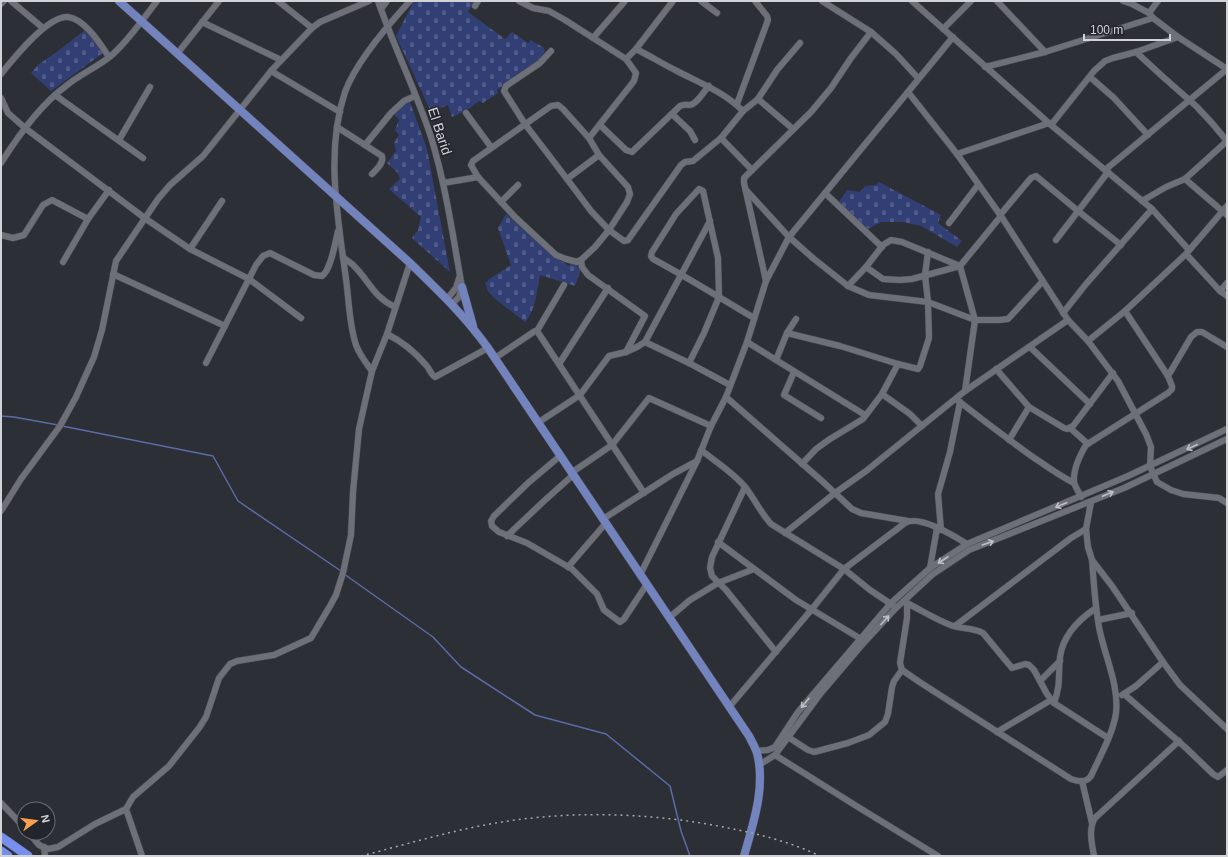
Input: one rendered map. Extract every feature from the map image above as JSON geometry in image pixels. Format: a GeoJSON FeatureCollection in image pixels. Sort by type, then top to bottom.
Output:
{"type":"FeatureCollection","features":[{"type":"Feature","properties":{"kind":"highway"},"geometry":{"type":"LineString","coordinates":[[1,837],[28,856]]}},
{"type":"Feature","properties":{"kind":"highway"},"geometry":{"type":"LineString","coordinates":[[1,851],[8,856]]}},
{"type":"Feature","properties":{"kind":"main road"},"geometry":{"type":"LineString","coordinates":[[119,1],[410,263],[474,328],[749,736],[756,751],[761,777],[759,792],[744,856]]}},
{"type":"Feature","properties":{"kind":"main road"},"geometry":{"type":"LineString","coordinates":[[462,287],[474,328]]}},
{"type":"Feature","properties":{"kind":"street"},"geometry":{"type":"LineString","coordinates":[[1,4],[4,1]]}},
{"type":"Feature","properties":{"kind":"street"},"geometry":{"type":"LineString","coordinates":[[11,1],[43,28]]}},
{"type":"Feature","properties":{"kind":"street"},"geometry":{"type":"LineString","coordinates":[[2,159],[25,128],[55,94],[71,81],[109,57],[130,37],[157,1]]}},
{"type":"Feature","properties":{"kind":"street"},"geometry":{"type":"LineString","coordinates":[[177,54],[219,1]]}},
{"type":"Feature","properties":{"kind":"street"},"geometry":{"type":"LineString","coordinates":[[278,1],[312,28]]}},
{"type":"Feature","properties":{"kind":"street"},"geometry":{"type":"LineString","coordinates":[[1,511],[21,480],[60,426],[87,374],[102,330],[116,261],[146,219],[158,199],[170,185],[203,156],[271,71],[312,28],[320,22],[369,1]]}},
{"type":"Feature","properties":{"kind":"street","name":"El Barid"},"geometry":{"type":"LineString","coordinates":[[378,1],[431,139],[443,183],[462,287]]}},
{"type":"Feature","properties":{"kind":"street"},"geometry":{"type":"LineString","coordinates":[[381,9],[388,1]]}},
{"type":"Feature","properties":{"kind":"street"},"geometry":{"type":"LineString","coordinates":[[372,371],[356,345],[338,229],[335,140],[340,112],[346,91],[355,72],[387,27],[410,1]]}},
{"type":"Feature","properties":{"kind":"street"},"geometry":{"type":"LineString","coordinates":[[519,1],[533,8],[549,12],[565,20],[626,59],[634,70],[636,76],[634,81],[589,138]]}},
{"type":"Feature","properties":{"kind":"street"},"geometry":{"type":"LineString","coordinates":[[593,38],[625,1]]}},
{"type":"Feature","properties":{"kind":"street"},"geometry":{"type":"LineString","coordinates":[[626,59],[636,49],[673,1]]}},
{"type":"Feature","properties":{"kind":"street"},"geometry":{"type":"LineString","coordinates":[[701,1],[717,13]]}},
{"type":"Feature","properties":{"kind":"street"},"geometry":{"type":"LineString","coordinates":[[737,104],[768,20],[767,16],[755,1]]}},
{"type":"Feature","properties":{"kind":"street"},"geometry":{"type":"LineString","coordinates":[[822,1],[870,32],[896,54],[918,78]]}},
{"type":"Feature","properties":{"kind":"street"},"geometry":{"type":"LineString","coordinates":[[912,1],[1050,124],[1152,210],[1220,291],[1227,296]]}},
{"type":"Feature","properties":{"kind":"street"},"geometry":{"type":"LineString","coordinates":[[943,29],[971,1]]}},
{"type":"Feature","properties":{"kind":"street"},"geometry":{"type":"LineString","coordinates":[[996,1],[1045,52]]}},
{"type":"Feature","properties":{"kind":"street"},"geometry":{"type":"LineString","coordinates":[[1056,240],[1107,171],[1227,69],[1178,37],[1151,15],[1132,4],[1123,1]]}},
{"type":"Feature","properties":{"kind":"street"},"geometry":{"type":"LineString","coordinates":[[985,67],[1045,52],[1151,15],[1158,1]]}},
{"type":"Feature","properties":{"kind":"street"},"geometry":{"type":"LineString","coordinates":[[1,74],[43,28],[68,17],[73,19],[93,35],[109,57]]}},
{"type":"Feature","properties":{"kind":"street"},"geometry":{"type":"LineString","coordinates":[[202,22],[281,60]]}},
{"type":"Feature","properties":{"kind":"street"},"geometry":{"type":"LineString","coordinates":[[766,281],[744,179],[811,112],[831,88],[870,32]]}},
{"type":"Feature","properties":{"kind":"street"},"geometry":{"type":"LineString","coordinates":[[957,154],[1050,124],[1097,68],[1105,61],[1178,37]]}},
{"type":"Feature","properties":{"kind":"street"},"geometry":{"type":"LineString","coordinates":[[640,574],[726,397],[747,342],[766,281],[788,237],[918,78],[953,38]]}},
{"type":"Feature","properties":{"kind":"street"},"geometry":{"type":"LineString","coordinates":[[550,51],[540,63],[506,86],[504,89],[505,94],[591,211],[609,230],[624,241],[628,240],[681,165],[685,162],[693,162],[721,138],[743,111],[758,99],[777,70],[800,43]]}},
{"type":"Feature","properties":{"kind":"street"},"geometry":{"type":"LineString","coordinates":[[636,49],[676,71],[709,86],[737,104],[743,111]]}},
{"type":"Feature","properties":{"kind":"street"},"geometry":{"type":"LineString","coordinates":[[1136,52],[1212,122],[1227,141],[1185,179],[1166,187],[1142,201]]}},
{"type":"Feature","properties":{"kind":"street"},"geometry":{"type":"LineString","coordinates":[[271,71],[340,112]]}},
{"type":"Feature","properties":{"kind":"street"},"geometry":{"type":"LineString","coordinates":[[1090,77],[1114,98],[1148,135]]}},
{"type":"Feature","properties":{"kind":"street"},"geometry":{"type":"LineString","coordinates":[[600,125],[630,152],[637,148],[682,104],[691,105],[709,86]]}},
{"type":"Feature","properties":{"kind":"street"},"geometry":{"type":"LineString","coordinates":[[119,140],[150,87]]}},
{"type":"Feature","properties":{"kind":"street"},"geometry":{"type":"LineString","coordinates":[[908,92],[957,154],[1000,215],[1068,320],[1088,341],[1113,373],[1146,434],[1151,447],[1150,466],[1157,482],[1171,490],[1183,494],[1215,497],[1227,503]]}},
{"type":"Feature","properties":{"kind":"street"},"geometry":{"type":"LineString","coordinates":[[55,94],[143,158]]}},
{"type":"Feature","properties":{"kind":"street"},"geometry":{"type":"LineString","coordinates":[[365,145],[391,113],[404,101],[415,96]]}},
{"type":"Feature","properties":{"kind":"street"},"geometry":{"type":"LineString","coordinates":[[1,98],[8,113],[25,128],[146,219],[190,249],[249,279],[301,318]]}},
{"type":"Feature","properties":{"kind":"street"},"geometry":{"type":"LineString","coordinates":[[758,99],[793,129]]}},
{"type":"Feature","properties":{"kind":"street"},"geometry":{"type":"LineString","coordinates":[[552,106],[558,106],[563,109],[589,138],[599,155],[630,191],[627,202],[609,230],[595,247],[581,260],[574,261],[556,255],[515,217],[478,177],[471,165],[472,162],[491,147],[526,124],[552,106]]}},
{"type":"Feature","properties":{"kind":"street"},"geometry":{"type":"LineString","coordinates":[[466,113],[491,147]]}},
{"type":"Feature","properties":{"kind":"street"},"geometry":{"type":"LineString","coordinates":[[672,114],[690,131],[695,140]]}},
{"type":"Feature","properties":{"kind":"street"},"geometry":{"type":"LineString","coordinates":[[337,127],[383,157],[381,163],[372,174]]}},
{"type":"Feature","properties":{"kind":"street"},"geometry":{"type":"LineString","coordinates":[[721,138],[752,170]]}},
{"type":"Feature","properties":{"kind":"street"},"geometry":{"type":"LineString","coordinates":[[566,179],[599,155]]}},
{"type":"Feature","properties":{"kind":"street"},"geometry":{"type":"LineString","coordinates":[[866,267],[880,277],[889,280],[906,280],[960,266],[1000,215],[1034,176],[1037,176],[1121,245]]}},
{"type":"Feature","properties":{"kind":"street"},"geometry":{"type":"LineString","coordinates":[[443,183],[478,177]]}},
{"type":"Feature","properties":{"kind":"street"},"geometry":{"type":"LineString","coordinates":[[1185,179],[1225,213]]}},
{"type":"Feature","properties":{"kind":"street"},"geometry":{"type":"LineString","coordinates":[[501,202],[518,185]]}},
{"type":"Feature","properties":{"kind":"street"},"geometry":{"type":"LineString","coordinates":[[949,223],[978,185]]}},
{"type":"Feature","properties":{"kind":"street"},"geometry":{"type":"LineString","coordinates":[[689,363],[704,333],[719,297],[718,258],[703,191],[698,189],[676,214],[651,256],[653,259],[682,274],[719,297],[754,318]]}},
{"type":"Feature","properties":{"kind":"street"},"geometry":{"type":"LineString","coordinates":[[63,262],[88,219],[109,190]]}},
{"type":"Feature","properties":{"kind":"street"},"geometry":{"type":"LineString","coordinates":[[746,190],[788,237],[848,286],[876,297],[928,302],[975,320],[1008,319],[1042,282]]}},
{"type":"Feature","properties":{"kind":"street"},"geometry":{"type":"LineString","coordinates":[[825,193],[882,247]]}},
{"type":"Feature","properties":{"kind":"street"},"geometry":{"type":"LineString","coordinates":[[1,235],[13,238],[24,235],[43,205],[52,200],[88,219]]}},
{"type":"Feature","properties":{"kind":"street"},"geometry":{"type":"LineString","coordinates":[[190,249],[222,201]]}},
{"type":"Feature","properties":{"kind":"street"},"geometry":{"type":"LineString","coordinates":[[1088,341],[1125,311],[1188,252],[1225,213],[1227,206]]}},
{"type":"Feature","properties":{"kind":"street"},"geometry":{"type":"LineString","coordinates":[[1063,312],[1152,210]]}},
{"type":"Feature","properties":{"kind":"street"},"geometry":{"type":"LineString","coordinates":[[538,422],[580,394],[609,356],[626,352],[645,342],[710,221]]}},
{"type":"Feature","properties":{"kind":"street"},"geometry":{"type":"LineString","coordinates":[[206,363],[261,258],[270,253],[314,275],[323,275],[329,267],[338,229]]}},
{"type":"Feature","properties":{"kind":"street"},"geometry":{"type":"LineString","coordinates":[[848,286],[866,267],[886,242],[894,239],[960,266]]}},
{"type":"Feature","properties":{"kind":"street"},"geometry":{"type":"LineString","coordinates":[[787,332],[840,346],[916,370],[920,366],[929,338],[926,276],[928,252]]}},
{"type":"Feature","properties":{"kind":"street"},"geometry":{"type":"LineString","coordinates":[[343,258],[353,265],[373,291],[387,303],[395,307]]}},
{"type":"Feature","properties":{"kind":"street"},"geometry":{"type":"LineString","coordinates":[[581,260],[582,267],[586,273],[645,316],[656,322]]}},
{"type":"Feature","properties":{"kind":"street"},"geometry":{"type":"LineString","coordinates":[[36,841],[39,845],[44,847],[58,847],[95,824],[126,809],[133,797],[169,766],[199,728],[206,717],[219,678],[230,664],[237,661],[274,654],[311,638],[336,595],[343,573],[351,535],[353,492],[360,429],[372,371],[387,334],[410,263]]}},
{"type":"Feature","properties":{"kind":"street"},"geometry":{"type":"LineString","coordinates":[[960,266],[975,320],[966,391]]}},
{"type":"Feature","properties":{"kind":"street"},"geometry":{"type":"LineString","coordinates":[[113,274],[225,326]]}},
{"type":"Feature","properties":{"kind":"street"},"geometry":{"type":"LineString","coordinates":[[450,302],[460,274]]}},
{"type":"Feature","properties":{"kind":"street"},"geometry":{"type":"LineString","coordinates":[[1220,291],[1227,282]]}},
{"type":"Feature","properties":{"kind":"street"},"geometry":{"type":"LineString","coordinates":[[495,358],[537,331],[564,285]]}},
{"type":"Feature","properties":{"kind":"street"},"geometry":{"type":"LineString","coordinates":[[450,302],[459,297],[462,287]]}},
{"type":"Feature","properties":{"kind":"street"},"geometry":{"type":"LineString","coordinates":[[559,364],[608,288]]}},
{"type":"Feature","properties":{"kind":"street"},"geometry":{"type":"LineString","coordinates":[[1081,497],[1074,483],[1079,458],[1088,444],[1172,389],[1172,384],[1168,376],[1125,311]]}},
{"type":"Feature","properties":{"kind":"street"},"geometry":{"type":"LineString","coordinates":[[626,352],[645,316]]}},
{"type":"Feature","properties":{"kind":"street"},"geometry":{"type":"LineString","coordinates":[[776,360],[787,332],[796,319]]}},
{"type":"Feature","properties":{"kind":"street"},"geometry":{"type":"LineString","coordinates":[[785,533],[922,426],[958,400],[966,391],[1068,320]]}},
{"type":"Feature","properties":{"kind":"street"},"geometry":{"type":"LineString","coordinates":[[537,331],[644,493]]}},
{"type":"Feature","properties":{"kind":"street"},"geometry":{"type":"LineString","coordinates":[[1168,376],[1192,337],[1197,332],[1202,332],[1227,347]]}},
{"type":"Feature","properties":{"kind":"street"},"geometry":{"type":"LineString","coordinates":[[387,334],[400,341],[427,366],[431,375],[435,377],[488,348]]}},
{"type":"Feature","properties":{"kind":"street"},"geometry":{"type":"LineString","coordinates":[[645,342],[730,385]]}},
{"type":"Feature","properties":{"kind":"street"},"geometry":{"type":"LineString","coordinates":[[747,342],[865,415]]}},
{"type":"Feature","properties":{"kind":"street"},"geometry":{"type":"LineString","coordinates":[[1030,347],[1090,404]]}},
{"type":"Feature","properties":{"kind":"street"},"geometry":{"type":"LineString","coordinates":[[802,464],[819,447],[830,439],[863,420],[865,415],[882,394],[898,364]]}},
{"type":"Feature","properties":{"kind":"street"},"geometry":{"type":"LineString","coordinates":[[996,369],[1029,407],[1064,428],[1070,428],[1088,444]]}},
{"type":"Feature","properties":{"kind":"street"},"geometry":{"type":"LineString","coordinates":[[794,372],[784,395],[820,418]]}},
{"type":"Feature","properties":{"kind":"street"},"geometry":{"type":"LineString","coordinates":[[1070,428],[1113,373]]}},
{"type":"Feature","properties":{"kind":"street"},"geometry":{"type":"LineString","coordinates":[[882,394],[910,414],[922,426]]}},
{"type":"Feature","properties":{"kind":"street"},"geometry":{"type":"LineString","coordinates":[[726,397],[848,506],[856,511],[908,521],[915,520],[948,532],[967,544]]}},
{"type":"Feature","properties":{"kind":"street"},"geometry":{"type":"LineString","coordinates":[[508,536],[572,474],[612,445],[649,398],[652,398],[711,426]]}},
{"type":"Feature","properties":{"kind":"street"},"geometry":{"type":"LineString","coordinates":[[958,400],[1009,440],[1060,476],[1074,483]]}},
{"type":"Feature","properties":{"kind":"street"},"geometry":{"type":"LineString","coordinates":[[930,568],[939,529],[938,494],[950,452],[958,400]]}},
{"type":"Feature","properties":{"kind":"street"},"geometry":{"type":"LineString","coordinates":[[1009,440],[1029,407]]}},
{"type":"Feature","properties":{"kind":"street"},"geometry":{"type":"LineString","coordinates":[[756,751],[768,750],[775,747],[798,712],[897,597],[930,568],[967,544],[1081,497],[1227,430]]}},
{"type":"Feature","properties":{"kind":"street"},"geometry":{"type":"LineString","coordinates":[[759,765],[775,755],[833,679],[897,608],[933,574],[969,550],[1091,502],[1227,439]]}},
{"type":"Feature","properties":{"kind":"street"},"geometry":{"type":"LineString","coordinates":[[701,450],[745,487],[768,520],[785,533],[844,569],[870,590],[897,608]]}},
{"type":"Feature","properties":{"kind":"street"},"geometry":{"type":"LineString","coordinates":[[560,456],[528,483],[492,519],[492,526],[499,532],[527,543],[568,567],[597,594],[604,610],[620,622],[624,620],[647,584]]}},
{"type":"Feature","properties":{"kind":"street"},"geometry":{"type":"LineString","coordinates":[[568,567],[604,521],[673,474],[696,461]]}},
{"type":"Feature","properties":{"kind":"street"},"geometry":{"type":"LineString","coordinates":[[745,487],[718,542],[712,557],[710,568],[712,576],[726,590],[776,652]]}},
{"type":"Feature","properties":{"kind":"street"},"geometry":{"type":"LineString","coordinates":[[905,602],[907,618],[900,663],[902,670],[1071,779],[1082,781],[1088,779],[1091,776],[1115,719],[1116,698],[1098,620],[1092,560],[1088,547],[1086,529],[1091,502]]}},
{"type":"Feature","properties":{"kind":"street"},"geometry":{"type":"LineString","coordinates":[[730,706],[812,610],[844,569],[908,521]]}},
{"type":"Feature","properties":{"kind":"street"},"geometry":{"type":"LineString","coordinates":[[956,626],[1071,538],[1086,529]]}},
{"type":"Feature","properties":{"kind":"street"},"geometry":{"type":"LineString","coordinates":[[718,542],[796,600],[861,639]]}},
{"type":"Feature","properties":{"kind":"street"},"geometry":{"type":"LineString","coordinates":[[1092,560],[1132,613],[1162,662],[1180,685],[1227,729]]}},
{"type":"Feature","properties":{"kind":"street"},"geometry":{"type":"LineString","coordinates":[[670,617],[690,600],[718,583],[754,569]]}},
{"type":"Feature","properties":{"kind":"street"},"geometry":{"type":"LineString","coordinates":[[897,597],[931,617],[956,626],[983,633],[1011,667],[1014,668],[1028,664],[1034,670],[1053,702],[1108,738]]}},
{"type":"Feature","properties":{"kind":"street"},"geometry":{"type":"LineString","coordinates":[[997,732],[1053,702],[1059,691],[1060,661],[1064,644],[1069,633],[1077,623],[1096,608]]}},
{"type":"Feature","properties":{"kind":"street"},"geometry":{"type":"LineString","coordinates":[[1098,620],[1132,613]]}},
{"type":"Feature","properties":{"kind":"street"},"geometry":{"type":"LineString","coordinates":[[1040,681],[1060,661]]}},
{"type":"Feature","properties":{"kind":"street"},"geometry":{"type":"LineString","coordinates":[[1116,698],[1136,686],[1162,662]]}},
{"type":"Feature","properties":{"kind":"street"},"geometry":{"type":"LineString","coordinates":[[788,737],[808,750],[814,752],[848,743],[869,735],[885,722],[888,714],[892,687],[894,681],[902,670]]}},
{"type":"Feature","properties":{"kind":"street"},"geometry":{"type":"LineString","coordinates":[[1124,694],[1179,741],[1216,776],[1220,776],[1227,770]]}},
{"type":"Feature","properties":{"kind":"street"},"geometry":{"type":"LineString","coordinates":[[1092,823],[1095,818],[1179,741]]}},
{"type":"Feature","properties":{"kind":"street"},"geometry":{"type":"LineString","coordinates":[[775,755],[938,856]]}},
{"type":"Feature","properties":{"kind":"street"},"geometry":{"type":"LineString","coordinates":[[1082,781],[1092,823],[1091,830],[1094,856]]}},
{"type":"Feature","properties":{"kind":"street"},"geometry":{"type":"LineString","coordinates":[[1,803],[16,819]]}},
{"type":"Feature","properties":{"kind":"street"},"geometry":{"type":"LineString","coordinates":[[126,809],[142,856]]}},
{"type":"Feature","properties":{"kind":"street"},"geometry":{"type":"LineString","coordinates":[[44,847],[45,856]]}},
{"type":"Feature","properties":{"kind":"green space"},"geometry":{"type":"Polygon","coordinates":[[[414,1],[475,1],[468,12],[505,39],[512,32],[528,43],[531,40],[544,48],[545,51],[537,64],[522,72],[497,90],[498,93],[483,103],[479,101],[467,110],[452,117],[448,105],[431,112],[396,36],[414,1]]]}},
{"type":"Feature","properties":{"kind":"green space"},"geometry":{"type":"Polygon","coordinates":[[[85,30],[97,42],[103,53],[51,91],[31,73],[39,64],[85,30]]]}},
{"type":"Feature","properties":{"kind":"green space"},"geometry":{"type":"Polygon","coordinates":[[[410,102],[427,149],[450,272],[412,238],[418,230],[421,217],[389,189],[400,179],[398,173],[387,163],[396,151],[394,143],[399,135],[395,130],[399,120],[393,113],[401,106],[410,102]]]}},
{"type":"Feature","properties":{"kind":"green space"},"geometry":{"type":"Polygon","coordinates":[[[879,182],[941,215],[938,223],[962,241],[957,247],[921,226],[903,222],[881,222],[868,229],[839,202],[847,190],[860,192],[865,186],[876,185],[879,182]]]}},
{"type":"Feature","properties":{"kind":"green space"},"geometry":{"type":"Polygon","coordinates":[[[506,214],[558,259],[569,266],[572,262],[581,269],[575,286],[540,275],[534,306],[525,322],[494,298],[488,291],[485,283],[511,265],[498,228],[506,214]]]}},
{"type":"Feature","properties":{"kind":"waterway"},"geometry":{"type":"LineString","coordinates":[[1,416],[58,425]]}},
{"type":"Feature","properties":{"kind":"waterway"},"geometry":{"type":"LineString","coordinates":[[62,426],[213,456],[238,501],[341,571]]}},
{"type":"Feature","properties":{"kind":"waterway"},"geometry":{"type":"LineString","coordinates":[[344,574],[433,637],[461,667],[535,715],[606,734],[670,786],[681,831],[690,856]]}},
{"type":"Feature","properties":{"kind":"railway"},"geometry":{"type":"LineString","coordinates":[[361,856],[474,827],[517,820],[571,815],[626,815],[707,824],[779,840],[820,856]]}}]}
